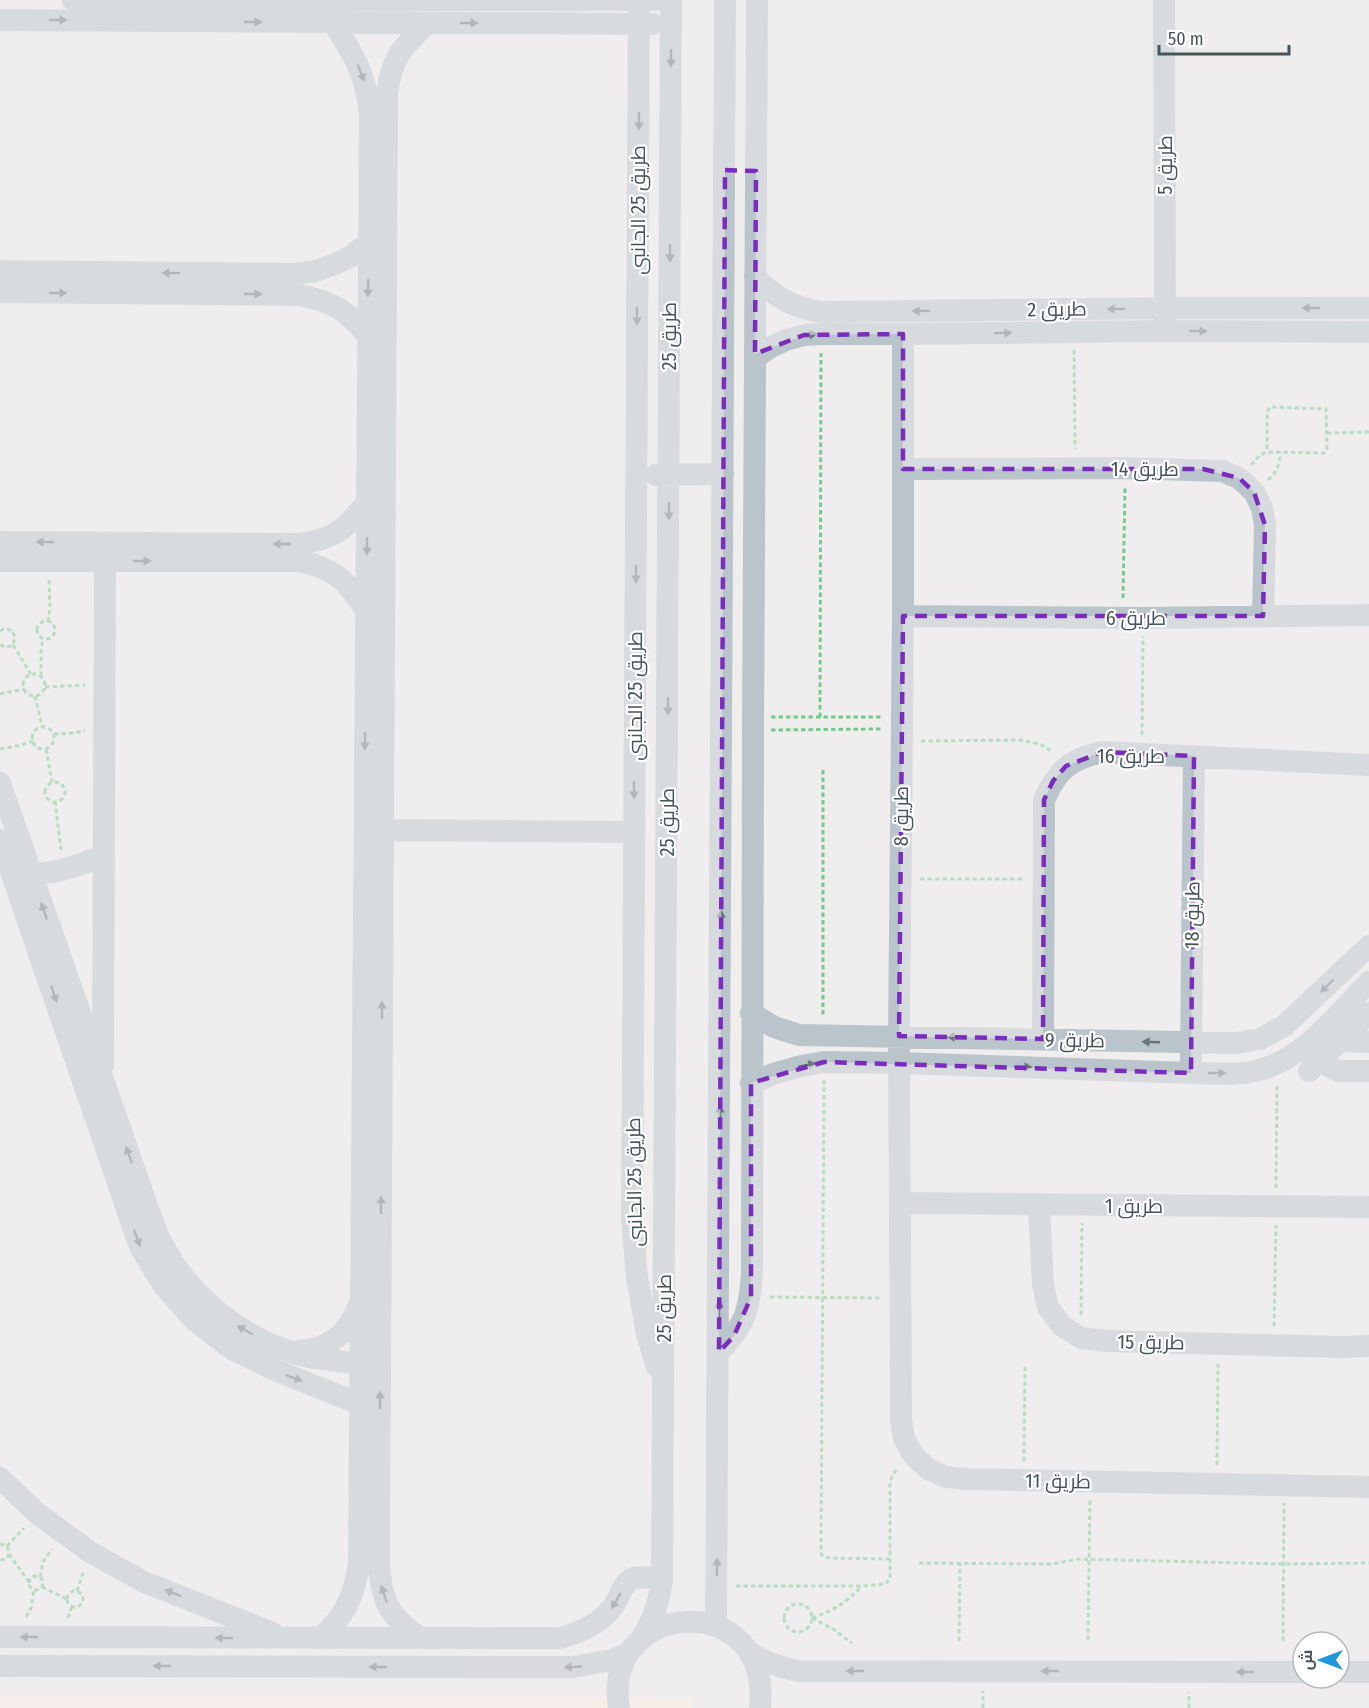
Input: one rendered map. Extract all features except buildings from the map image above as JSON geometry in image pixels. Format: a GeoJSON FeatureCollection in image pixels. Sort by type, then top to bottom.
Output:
{"type":"FeatureCollection","features":[{"type":"Feature","properties":{"kind":"street"},"geometry":{"type":"LineString","coordinates":[[73,0],[92,10],[333,22],[671,25]]}},
{"type":"Feature","properties":{"kind":"street"},"geometry":{"type":"LineString","coordinates":[[0,20],[202,0],[671,0]]}},
{"type":"Feature","properties":{"kind":"street","name":"طريق 25 الجانبى"},"geometry":{"type":"LineString","coordinates":[[639,0],[632,1219],[637,1277],[647,1334],[664,1389]]}},
{"type":"Feature","properties":{"kind":"street","name":"طريق 25"},"geometry":{"type":"LineString","coordinates":[[619,1708],[617,1695],[620,1673],[652,1620],[659,1600],[662,1579],[671,0]]}},
{"type":"Feature","properties":{"kind":"street"},"geometry":{"type":"LineString","coordinates":[[716,1625],[725,0]]}},
{"type":"Feature","properties":{"kind":"street","name":"طريق 5"},"geometry":{"type":"LineString","coordinates":[[1164,0],[1165,320]]}},
{"type":"Feature","properties":{"kind":"street"},"geometry":{"type":"LineString","coordinates":[[719,1352],[734,1336],[745,1317],[751,1297],[755,277],[762,3]]}},
{"type":"Feature","properties":{"kind":"street"},"geometry":{"type":"LineString","coordinates":[[333,22],[361,70],[368,91],[377,242],[376,502],[372,626],[374,830],[370,1296],[379,1566],[381,1588],[389,1608],[402,1625],[420,1638]]}},
{"type":"Feature","properties":{"kind":"street"},"geometry":{"type":"LineString","coordinates":[[377,371],[368,336],[387,93],[390,73],[398,54],[428,23]]}},
{"type":"Feature","properties":{"kind":"street"},"geometry":{"type":"LineString","coordinates":[[725,170],[756,171]]}},
{"type":"Feature","properties":{"kind":"street"},"geometry":{"type":"LineString","coordinates":[[0,271],[296,274],[316,271],[335,264],[377,242]]}},
{"type":"Feature","properties":{"kind":"street","name":"طريق 2"},"geometry":{"type":"LineString","coordinates":[[755,277],[769,291],[785,301],[821,312],[1165,320],[1369,332]]}},
{"type":"Feature","properties":{"kind":"street"},"geometry":{"type":"LineString","coordinates":[[0,292],[299,295],[319,299],[338,307],[355,320],[368,336]]}},
{"type":"Feature","properties":{"kind":"street","name":"طريق 2"},"geometry":{"type":"LineString","coordinates":[[755,358],[786,340],[804,335],[1074,332],[1165,320],[1369,308]]}},
{"type":"Feature","properties":{"kind":"street","name":"طريق 8"},"geometry":{"type":"LineString","coordinates":[[900,1298],[899,1036],[903,334]]}},
{"type":"Feature","properties":{"kind":"street","name":"طريق 14"},"geometry":{"type":"LineString","coordinates":[[903,469],[1125,468],[1222,471],[1246,485]]}},
{"type":"Feature","properties":{"kind":"street"},"geometry":{"type":"LineString","coordinates":[[636,475],[723,474]]}},
{"type":"Feature","properties":{"kind":"street"},"geometry":{"type":"LineString","coordinates":[[1246,485],[1262,508],[1265,525],[1263,616]]}},
{"type":"Feature","properties":{"kind":"street"},"geometry":{"type":"LineString","coordinates":[[0,542],[72,552],[105,561],[299,544],[319,541],[338,533],[376,502]]}},
{"type":"Feature","properties":{"kind":"street"},"geometry":{"type":"LineString","coordinates":[[0,561],[49,561],[72,552],[204,552],[299,561],[320,565],[339,576],[354,592],[372,626]]}},
{"type":"Feature","properties":{"kind":"street"},"geometry":{"type":"LineString","coordinates":[[92,1078],[104,1067],[105,561]]}},
{"type":"Feature","properties":{"kind":"street","name":"طريق 6"},"geometry":{"type":"LineString","coordinates":[[903,616],[1133,618],[1369,615]]}},
{"type":"Feature","properties":{"kind":"street","name":"طريق 16"},"geometry":{"type":"LineString","coordinates":[[1066,766],[1084,756],[1102,752],[1369,765]]}},
{"type":"Feature","properties":{"kind":"street","name":"طريق 18"},"geometry":{"type":"LineString","coordinates":[[1191,1073],[1194,756]]}},
{"type":"Feature","properties":{"kind":"street"},"geometry":{"type":"LineString","coordinates":[[1043,1039],[1044,800],[1053,781],[1066,766]]}},
{"type":"Feature","properties":{"kind":"street"},"geometry":{"type":"LineString","coordinates":[[0,783],[5,832],[134,1200],[140,1247],[164,1286],[202,1312],[237,1326],[266,1343],[298,1355],[360,1364]]}},
{"type":"Feature","properties":{"kind":"street"},"geometry":{"type":"LineString","coordinates":[[374,830],[634,832]]}},
{"type":"Feature","properties":{"kind":"street"},"geometry":{"type":"LineString","coordinates":[[5,832],[32,874],[49,954]]}},
{"type":"Feature","properties":{"kind":"street"},"geometry":{"type":"LineString","coordinates":[[32,874],[64,870],[103,855]]}},
{"type":"Feature","properties":{"kind":"street","name":"طريق 9"},"geometry":{"type":"LineString","coordinates":[[752,1013],[774,1028],[799,1035],[1236,1043],[1260,1039],[1284,1026],[1369,946]]}},
{"type":"Feature","properties":{"kind":"street"},"geometry":{"type":"LineString","coordinates":[[1365,1001],[1340,1041],[1314,1066],[1339,1071],[1369,1071]]}},
{"type":"Feature","properties":{"kind":"street","name":"طريق 9"},"geometry":{"type":"LineString","coordinates":[[752,1083],[776,1073],[824,1062],[1239,1073],[1277,1064],[1301,1050],[1365,1001]]}},
{"type":"Feature","properties":{"kind":"street"},"geometry":{"type":"LineString","coordinates":[[633,1010],[666,1011]]}},
{"type":"Feature","properties":{"kind":"street"},"geometry":{"type":"LineString","coordinates":[[1340,1041],[1369,1041]]}},
{"type":"Feature","properties":{"kind":"street","name":"طريق 1"},"geometry":{"type":"LineString","coordinates":[[900,1203],[1369,1207]]}},
{"type":"Feature","properties":{"kind":"street"},"geometry":{"type":"LineString","coordinates":[[1039,1205],[1043,1285],[1048,1307],[1062,1326],[1081,1338]]}},
{"type":"Feature","properties":{"kind":"street"},"geometry":{"type":"LineString","coordinates":[[283,1349],[307,1350],[319,1348],[331,1342],[340,1335],[370,1296]]}},
{"type":"Feature","properties":{"kind":"street"},"geometry":{"type":"LineString","coordinates":[[321,1638],[344,1612],[352,1597],[359,1564],[360,1364],[370,1296]]}},
{"type":"Feature","properties":{"kind":"street","name":"طريق 11"},"geometry":{"type":"LineString","coordinates":[[900,1298],[901,1419],[904,1438],[914,1455],[928,1469],[946,1477],[1024,1481],[1369,1487]]}},
{"type":"Feature","properties":{"kind":"street"},"geometry":{"type":"LineString","coordinates":[[202,1312],[232,1349],[275,1370],[360,1404]]}},
{"type":"Feature","properties":{"kind":"street","name":"طريق 15"},"geometry":{"type":"LineString","coordinates":[[1081,1338],[1106,1341],[1369,1346]]}},
{"type":"Feature","properties":{"kind":"street"},"geometry":{"type":"LineString","coordinates":[[0,1478],[38,1514],[90,1552],[144,1582],[286,1638]]}},
{"type":"Feature","properties":{"kind":"street"},"geometry":{"type":"LineString","coordinates":[[7,1637],[560,1638],[580,1632],[598,1622],[614,1606],[627,1582],[634,1578],[662,1579]]}},
{"type":"Feature","properties":{"kind":"street"},"geometry":{"type":"LineString","coordinates":[[0,1666],[573,1667],[612,1660],[664,1625],[690,1620],[716,1625],[735,1636],[749,1652],[758,1670],[761,1690],[760,1708]]}},
{"type":"Feature","properties":{"kind":"street"},"geometry":{"type":"LineString","coordinates":[[749,1652],[781,1668],[799,1671],[1291,1672]]}},
{"type":"Feature","properties":{"kind":"street"},"geometry":{"type":"LineString","coordinates":[[1351,1672],[1369,1672]]}},
{"type":"Feature","properties":{"kind":"path"},"geometry":{"type":"LineString","coordinates":[[1074,332],[1075,468]]}},
{"type":"Feature","properties":{"kind":"path"},"geometry":{"type":"LineString","coordinates":[[820,717],[821,334]]}},
{"type":"Feature","properties":{"kind":"path"},"geometry":{"type":"LineString","coordinates":[[1246,485],[1260,455],[1267,452],[1324,453],[1327,449],[1327,411],[1325,408],[1270,407],[1267,412],[1267,452]]}},
{"type":"Feature","properties":{"kind":"path"},"geometry":{"type":"LineString","coordinates":[[1327,433],[1369,432]]}},
{"type":"Feature","properties":{"kind":"path"},"geometry":{"type":"LineString","coordinates":[[1246,485],[1272,476],[1280,461],[1280,452]]}},
{"type":"Feature","properties":{"kind":"path"},"geometry":{"type":"LineString","coordinates":[[1125,468],[1142,754]]}},
{"type":"Feature","properties":{"kind":"path"},"geometry":{"type":"LineString","coordinates":[[48,622],[49,561]]}},
{"type":"Feature","properties":{"kind":"path"},"geometry":{"type":"LineString","coordinates":[[48,622],[55,630],[51,637],[44,639],[38,634],[38,626],[48,622]]}},
{"type":"Feature","properties":{"kind":"path"},"geometry":{"type":"LineString","coordinates":[[0,630],[12,630],[15,637],[13,645],[31,674]]}},
{"type":"Feature","properties":{"kind":"path"},"geometry":{"type":"LineString","coordinates":[[41,676],[31,674],[23,683],[24,689],[31,695],[40,694],[45,687],[41,676],[41,650],[44,639]]}},
{"type":"Feature","properties":{"kind":"path"},"geometry":{"type":"LineString","coordinates":[[0,644],[5,647],[13,645]]}},
{"type":"Feature","properties":{"kind":"path"},"geometry":{"type":"LineString","coordinates":[[45,687],[104,683]]}},
{"type":"Feature","properties":{"kind":"path"},"geometry":{"type":"LineString","coordinates":[[0,694],[24,689]]}},
{"type":"Feature","properties":{"kind":"path"},"geometry":{"type":"LineString","coordinates":[[35,696],[42,726]]}},
{"type":"Feature","properties":{"kind":"path"},"geometry":{"type":"LineString","coordinates":[[753,724],[820,717],[901,729],[1021,740],[1040,744],[1057,755],[1066,766]]}},
{"type":"Feature","properties":{"kind":"path"},"geometry":{"type":"LineString","coordinates":[[54,734],[75,733],[104,724]]}},
{"type":"Feature","properties":{"kind":"path"},"geometry":{"type":"LineString","coordinates":[[753,724],[901,729]]}},
{"type":"Feature","properties":{"kind":"path"},"geometry":{"type":"LineString","coordinates":[[42,726],[51,729],[54,734],[51,746],[46,749],[40,749],[33,741],[36,729],[42,726]]}},
{"type":"Feature","properties":{"kind":"path"},"geometry":{"type":"LineString","coordinates":[[0,749],[33,741]]}},
{"type":"Feature","properties":{"kind":"path"},"geometry":{"type":"LineString","coordinates":[[46,749],[52,782]]}},
{"type":"Feature","properties":{"kind":"path"},"geometry":{"type":"LineString","coordinates":[[823,770],[823,1036]]}},
{"type":"Feature","properties":{"kind":"path"},"geometry":{"type":"LineString","coordinates":[[52,782],[60,783],[64,790],[62,798],[54,801],[46,797],[45,792],[45,788],[52,782]]}},
{"type":"Feature","properties":{"kind":"path"},"geometry":{"type":"LineString","coordinates":[[54,801],[64,870]]}},
{"type":"Feature","properties":{"kind":"path"},"geometry":{"type":"LineString","coordinates":[[900,879],[1045,879]]}},
{"type":"Feature","properties":{"kind":"path"},"geometry":{"type":"LineString","coordinates":[[824,1062],[821,1554],[824,1557],[890,1558]]}},
{"type":"Feature","properties":{"kind":"path"},"geometry":{"type":"LineString","coordinates":[[1081,1338],[1082,1205]]}},
{"type":"Feature","properties":{"kind":"path"},"geometry":{"type":"LineString","coordinates":[[751,1297],[900,1298]]}},
{"type":"Feature","properties":{"kind":"path"},"geometry":{"type":"LineString","coordinates":[[1216,1485],[1218,1344]]}},
{"type":"Feature","properties":{"kind":"path"},"geometry":{"type":"LineString","coordinates":[[1024,1481],[1025,1367]]}},
{"type":"Feature","properties":{"kind":"path"},"geometry":{"type":"LineString","coordinates":[[716,1586],[885,1584],[890,1579],[890,1481],[895,1470],[903,1461],[914,1455]]}},
{"type":"Feature","properties":{"kind":"path"},"geometry":{"type":"LineString","coordinates":[[1088,1640],[1090,1482]]}},
{"type":"Feature","properties":{"kind":"path"},"geometry":{"type":"LineString","coordinates":[[1283,1641],[1284,1486]]}},
{"type":"Feature","properties":{"kind":"path"},"geometry":{"type":"LineString","coordinates":[[7,1546],[38,1514]]}},
{"type":"Feature","properties":{"kind":"path"},"geometry":{"type":"LineString","coordinates":[[42,1587],[43,1580],[40,1577],[43,1562],[64,1533]]}},
{"type":"Feature","properties":{"kind":"path"},"geometry":{"type":"LineString","coordinates":[[0,1544],[7,1546]]}},
{"type":"Feature","properties":{"kind":"path"},"geometry":{"type":"LineString","coordinates":[[7,1546],[9,1554],[29,1582],[29,1586],[34,1590]]}},
{"type":"Feature","properties":{"kind":"path"},"geometry":{"type":"LineString","coordinates":[[0,1560],[5,1560],[9,1554]]}},
{"type":"Feature","properties":{"kind":"path"},"geometry":{"type":"LineString","coordinates":[[919,1563],[1053,1563],[1089,1559],[1369,1563]]}},
{"type":"Feature","properties":{"kind":"path"},"geometry":{"type":"LineString","coordinates":[[959,1641],[960,1563]]}},
{"type":"Feature","properties":{"kind":"path"},"geometry":{"type":"LineString","coordinates":[[29,1582],[31,1578],[40,1577]]}},
{"type":"Feature","properties":{"kind":"path"},"geometry":{"type":"LineString","coordinates":[[812,1618],[840,1606],[862,1586]]}},
{"type":"Feature","properties":{"kind":"path"},"geometry":{"type":"LineString","coordinates":[[34,1590],[42,1587]]}},
{"type":"Feature","properties":{"kind":"path"},"geometry":{"type":"LineString","coordinates":[[42,1587],[67,1599],[69,1605],[80,1605],[83,1601],[81,1593],[77,1591],[70,1592],[67,1599]]}},
{"type":"Feature","properties":{"kind":"path"},"geometry":{"type":"LineString","coordinates":[[7,1637],[31,1608],[34,1590]]}},
{"type":"Feature","properties":{"kind":"path"},"geometry":{"type":"LineString","coordinates":[[812,1618],[810,1625],[798,1632],[791,1630],[784,1618],[791,1605],[806,1606],[812,1618],[833,1629],[852,1644]]}},
{"type":"Feature","properties":{"kind":"highlighted area"},"geometry":{"type":"Polygon","coordinates":[[[725,170],[756,171],[755,354],[804,335],[903,334],[903,469],[1203,469],[1239,478],[1254,492],[1265,525],[1263,616],[903,616],[899,1036],[1043,1039],[1044,800],[1053,781],[1066,766],[1102,752],[1194,756],[1191,1073],[824,1062],[751,1083],[751,1297],[734,1336],[719,1352],[725,170]]]}},
{"type":"Feature","properties":{"kind":"shaded area"},"geometry":{"type":"Polygon","coordinates":[[[0,1696],[692,1697],[692,1708],[0,1708],[0,1696]]]}}]}
